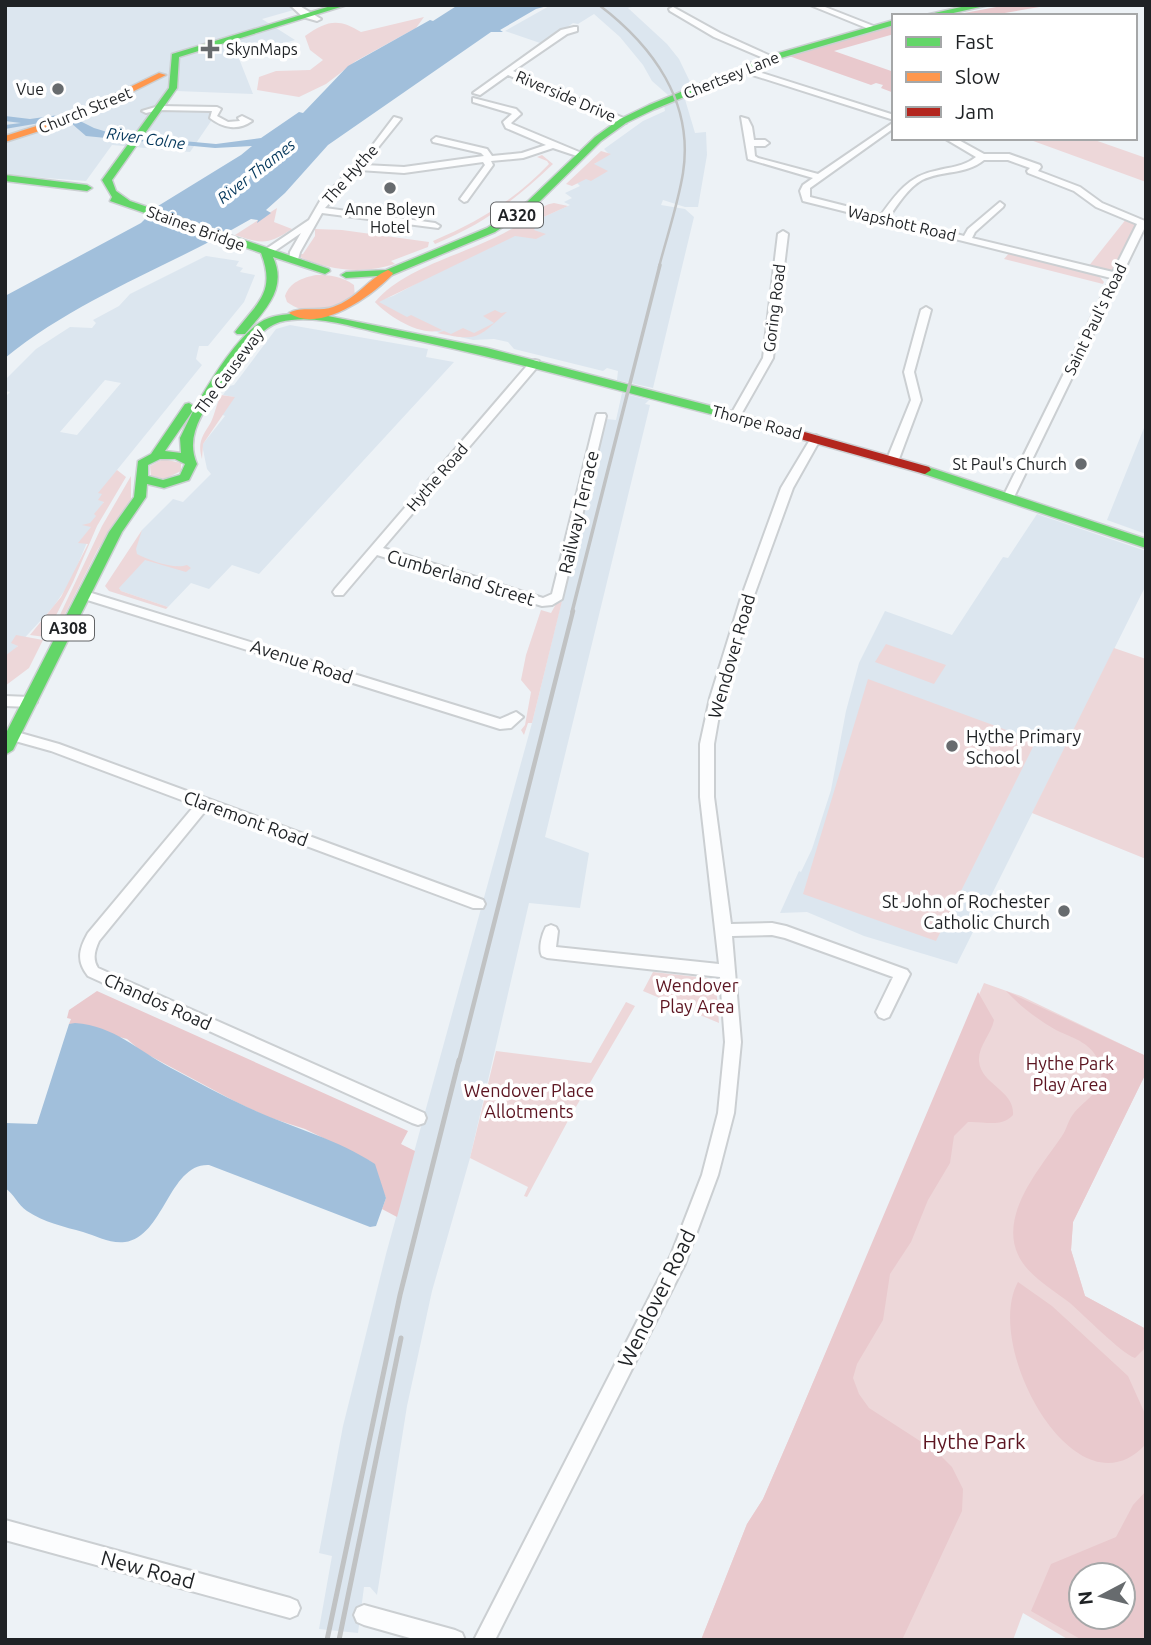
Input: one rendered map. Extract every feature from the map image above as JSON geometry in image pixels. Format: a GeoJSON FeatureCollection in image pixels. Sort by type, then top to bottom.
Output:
{"type":"FeatureCollection","features":[{"type":"Feature","properties":{"kind":"main road"},"geometry":{"type":"LineString","coordinates":[[5,178],[71,188],[96,186],[109,174],[129,139],[152,109],[173,88],[168,77],[173,54],[308,9],[343,5]]}},
{"type":"Feature","properties":{"kind":"main road"},"geometry":{"type":"LineString","coordinates":[[936,14],[985,5]]}},
{"type":"Feature","properties":{"kind":"main road","name":"Chertsey Lane"},"geometry":{"type":"LineString","coordinates":[[293,273],[388,273],[466,243],[505,223],[537,199],[580,154],[623,121],[771,58],[892,22]]}},
{"type":"Feature","properties":{"kind":"main road","name":"Church Street"},"geometry":{"type":"LineString","coordinates":[[5,139],[70,119],[168,77]]}},
{"type":"Feature","properties":{"kind":"main road","name":"Staines Bridge"},"geometry":{"type":"LineString","coordinates":[[96,186],[126,203],[266,253],[293,273]]}},
{"type":"Feature","properties":{"kind":"main road","name":"Staines Bridge"},"geometry":{"type":"LineString","coordinates":[[266,253],[273,262],[272,292]]}},
{"type":"Feature","properties":{"kind":"main road"},"geometry":{"type":"LineString","coordinates":[[293,273],[272,292],[283,308],[310,316]]}},
{"type":"Feature","properties":{"kind":"main road","name":"Chertsey Lane"},"geometry":{"type":"LineString","coordinates":[[356,303],[388,273]]}},
{"type":"Feature","properties":{"kind":"main road"},"geometry":{"type":"LineString","coordinates":[[346,275],[359,283],[363,293],[356,303],[353,317],[362,325]]}},
{"type":"Feature","properties":{"kind":"main road","name":"The Causeway"},"geometry":{"type":"LineString","coordinates":[[142,479],[141,468],[156,456],[224,356],[272,292]]}},
{"type":"Feature","properties":{"kind":"main road","name":"The Causeway"},"geometry":{"type":"LineString","coordinates":[[188,460],[186,438],[193,419],[259,329],[278,319],[338,313],[356,303]]}},
{"type":"Feature","properties":{"kind":"main road","name":"Thorpe Road"},"geometry":{"type":"LineString","coordinates":[[310,316],[535,363],[816,438],[892,459],[1146,544]]}},
{"type":"Feature","properties":{"kind":"main road"},"geometry":{"type":"LineString","coordinates":[[142,479],[153,484],[173,483],[187,475],[191,469],[188,460],[173,454],[156,456]]}},
{"type":"Feature","properties":{"kind":"main road","name":"A308"},"geometry":{"type":"LineString","coordinates":[[9,743],[107,554],[112,535],[139,498],[142,479]]}},
{"type":"Feature","properties":{"kind":"main road","name":"A308"},"geometry":{"type":"LineString","coordinates":[[107,554],[173,483]]}},
{"type":"Feature","properties":{"kind":"street"},"geometry":{"type":"LineString","coordinates":[[813,5],[872,27]]}},
{"type":"Feature","properties":{"kind":"street"},"geometry":{"type":"LineString","coordinates":[[673,9],[717,35],[771,58]]}},
{"type":"Feature","properties":{"kind":"street","name":"Riverside Drive"},"geometry":{"type":"LineString","coordinates":[[495,105],[477,97],[564,32],[574,29]]}},
{"type":"Feature","properties":{"kind":"street"},"geometry":{"type":"LineString","coordinates":[[743,69],[892,117]]}},
{"type":"Feature","properties":{"kind":"street","name":"Riverside Drive"},"geometry":{"type":"LineString","coordinates":[[508,72],[623,121]]}},
{"type":"Feature","properties":{"kind":"street"},"geometry":{"type":"LineString","coordinates":[[495,105],[504,99]]}},
{"type":"Feature","properties":{"kind":"street"},"geometry":{"type":"LineString","coordinates":[[495,105],[516,112],[507,122],[509,126],[580,154]]}},
{"type":"Feature","properties":{"kind":"street"},"geometry":{"type":"LineString","coordinates":[[152,109],[216,109],[213,116],[215,119],[237,125],[248,121],[242,118]]}},
{"type":"Feature","properties":{"kind":"street","name":"The Hythe"},"geometry":{"type":"LineString","coordinates":[[293,273],[295,251],[318,210],[397,119]]}},
{"type":"Feature","properties":{"kind":"street"},"geometry":{"type":"LineString","coordinates":[[760,127],[746,123],[755,160],[818,177],[892,125]]}},
{"type":"Feature","properties":{"kind":"street","name":"The Hythe"},"geometry":{"type":"LineString","coordinates":[[390,127],[403,129]]}},
{"type":"Feature","properties":{"kind":"street"},"geometry":{"type":"LineString","coordinates":[[436,140],[484,151],[488,159],[489,165],[464,199]]}},
{"type":"Feature","properties":{"kind":"street"},"geometry":{"type":"LineString","coordinates":[[883,219],[916,180],[975,163],[982,157],[952,140]]}},
{"type":"Feature","properties":{"kind":"street"},"geometry":{"type":"LineString","coordinates":[[749,143],[765,143]]}},
{"type":"Feature","properties":{"kind":"street"},"geometry":{"type":"LineString","coordinates":[[358,167],[404,170],[523,155],[555,145]]}},
{"type":"Feature","properties":{"kind":"street","name":"Saint Paul's Road"},"geometry":{"type":"LineString","coordinates":[[982,157],[1017,160],[1037,167],[1031,171],[1077,189],[1099,205],[1143,223],[1009,497]]}},
{"type":"Feature","properties":{"kind":"street","name":"Wapshott Road"},"geometry":{"type":"LineString","coordinates":[[818,177],[804,191],[806,199],[1116,276]]}},
{"type":"Feature","properties":{"kind":"street"},"geometry":{"type":"LineString","coordinates":[[967,239],[999,209]]}},
{"type":"Feature","properties":{"kind":"street"},"geometry":{"type":"LineString","coordinates":[[318,210],[435,226]]}},
{"type":"Feature","properties":{"kind":"street","name":"The Hythe"},"geometry":{"type":"LineString","coordinates":[[266,253],[311,222]]}},
{"type":"Feature","properties":{"kind":"street","name":"Goring Road"},"geometry":{"type":"LineString","coordinates":[[735,416],[768,358],[783,234]]}},
{"type":"Feature","properties":{"kind":"street"},"geometry":{"type":"LineString","coordinates":[[892,459],[916,400],[909,372],[926,310]]}},
{"type":"Feature","properties":{"kind":"street","name":"Hythe Road"},"geometry":{"type":"LineString","coordinates":[[339,592],[535,363]]}},
{"type":"Feature","properties":{"kind":"street","name":"Railway Terrace"},"geometry":{"type":"LineString","coordinates":[[548,602],[558,596],[601,416]]}},
{"type":"Feature","properties":{"kind":"street","name":"Wendover Road"},"geometry":{"type":"LineString","coordinates":[[484,1640],[487,1629],[680,1258],[710,1175],[726,1113],[733,1042],[724,930],[707,797],[707,744],[713,709],[746,601],[786,488],[816,438]]}},
{"type":"Feature","properties":{"kind":"street","name":"Cumberland Street"},"geometry":{"type":"LineString","coordinates":[[375,550],[548,602]]}},
{"type":"Feature","properties":{"kind":"street","name":"Avenue Road"},"geometry":{"type":"LineString","coordinates":[[85,595],[499,724],[506,725],[516,717]]}},
{"type":"Feature","properties":{"kind":"street"},"geometry":{"type":"LineString","coordinates":[[5,701],[30,702]]}},
{"type":"Feature","properties":{"kind":"street","name":"Claremont Road"},"geometry":{"type":"LineString","coordinates":[[9,743],[54,747],[478,904]]}},
{"type":"Feature","properties":{"kind":"street","name":"Chandos Road"},"geometry":{"type":"LineString","coordinates":[[204,803],[93,937],[86,951],[88,967],[93,972],[418,1118]]}},
{"type":"Feature","properties":{"kind":"street"},"geometry":{"type":"LineString","coordinates":[[724,930],[772,929],[786,932],[902,974],[884,1012]]}},
{"type":"Feature","properties":{"kind":"street"},"geometry":{"type":"LineString","coordinates":[[551,931],[547,952],[727,971]]}},
{"type":"Feature","properties":{"kind":"street","name":"New Road"},"geometry":{"type":"LineString","coordinates":[[5,1530],[290,1608]]}},
{"type":"Feature","properties":{"kind":"street"},"geometry":{"type":"LineString","coordinates":[[364,1615],[455,1640]]}},
{"type":"Feature","properties":{"kind":"shaded area"},"geometry":{"type":"Polygon","coordinates":[[[5,5],[311,5],[262,19],[295,40],[238,56],[253,94],[176,91],[166,106],[220,108],[190,152],[112,145],[86,181],[5,175],[5,5]]]}},
{"type":"Feature","properties":{"kind":"shaded area"},"geometry":{"type":"Polygon","coordinates":[[[551,5],[640,5],[628,8],[667,44],[679,59],[692,86],[668,95],[652,81],[643,65],[620,37],[594,14],[578,24],[573,23],[543,44],[505,31],[551,5]]]}},
{"type":"Feature","properties":{"kind":"shaded area"},"geometry":{"type":"Polygon","coordinates":[[[1007,5],[1051,5],[999,14],[959,14],[1007,5]]]}},
{"type":"Feature","properties":{"kind":"shaded area"},"geometry":{"type":"Polygon","coordinates":[[[892,27],[892,35],[834,51],[892,71],[892,92],[881,88],[883,85],[871,85],[789,56],[892,27]]]}},
{"type":"Feature","properties":{"kind":"shaded area"},"geometry":{"type":"Polygon","coordinates":[[[684,96],[695,133],[706,132],[707,155],[698,207],[685,207],[663,200],[661,205],[685,209],[694,217],[653,388],[617,380],[618,371],[607,368],[603,371],[514,349],[508,342],[494,339],[473,340],[412,326],[391,315],[375,302],[393,296],[528,224],[570,205],[564,202],[572,198],[565,193],[580,186],[577,183],[594,164],[609,154],[604,149],[643,121],[665,111],[664,105],[684,96]]]}},
{"type":"Feature","properties":{"kind":"shaded area"},"geometry":{"type":"Polygon","coordinates":[[[206,256],[239,261],[236,266],[243,268],[240,272],[255,275],[244,302],[208,346],[199,346],[196,359],[202,365],[117,470],[71,581],[54,606],[18,645],[5,669],[5,397],[10,392],[5,391],[5,380],[36,349],[70,327],[92,328],[96,323],[93,320],[119,306],[130,294],[206,256]],[[105,380],[60,432],[77,435],[121,383],[105,380]]]}},
{"type":"Feature","properties":{"kind":"shaded area"},"geometry":{"type":"Polygon","coordinates":[[[290,325],[428,349],[426,357],[454,362],[259,574],[232,565],[209,589],[191,583],[168,607],[121,591],[117,585],[142,530],[173,499],[183,502],[211,474],[207,469],[202,445],[225,416],[221,414],[234,397],[223,395],[229,386],[234,385],[276,329],[290,325]]]}},
{"type":"Feature","properties":{"kind":"shaded area"},"geometry":{"type":"Polygon","coordinates":[[[622,393],[649,400],[645,404],[650,405],[545,837],[589,853],[580,908],[529,903],[470,1158],[432,1291],[407,1406],[377,1595],[370,1587],[364,1587],[358,1633],[319,1629],[332,1556],[319,1553],[343,1426],[386,1254],[532,723],[606,419],[616,420],[622,393]]]}},
{"type":"Feature","properties":{"kind":"shaded area"},"geometry":{"type":"Polygon","coordinates":[[[1146,423],[1146,534],[1107,520],[1146,423]]]}},
{"type":"Feature","properties":{"kind":"shaded area","name":"Hythe Primary School"},"geometry":{"type":"Polygon","coordinates":[[[1037,514],[1146,551],[1146,585],[957,964],[864,936],[807,912],[780,913],[812,849],[831,790],[846,711],[859,663],[885,611],[952,635],[1003,557],[1008,558],[1037,514]]]}},
{"type":"Feature","properties":{"kind":"shaded area"},"geometry":{"type":"Polygon","coordinates":[[[97,991],[408,1131],[401,1144],[415,1151],[397,1217],[382,1209],[386,1198],[370,1161],[305,1129],[268,1117],[236,1102],[141,1051],[127,1039],[69,1024],[69,1010],[97,991]]]}},
{"type":"Feature","properties":{"kind":"shaded area"},"geometry":{"type":"Polygon","coordinates":[[[1006,991],[1146,1056],[1146,1073],[1073,1222],[1071,1250],[1085,1296],[1146,1329],[1146,1347],[1135,1358],[1035,1276],[1025,1266],[1016,1249],[1013,1232],[1022,1198],[1072,1116],[1098,1087],[1101,1074],[1097,1058],[1088,1047],[1042,1022],[1006,991]]]}},
{"type":"Feature","properties":{"kind":"shaded area"},"geometry":{"type":"Polygon","coordinates":[[[978,992],[994,1020],[979,1056],[981,1069],[1009,1099],[1013,1115],[998,1123],[968,1122],[954,1136],[950,1163],[928,1200],[911,1242],[890,1274],[883,1320],[857,1364],[853,1378],[859,1394],[869,1408],[937,1452],[952,1467],[963,1489],[962,1511],[902,1640],[701,1640],[747,1524],[763,1499],[978,992]]]}},
{"type":"Feature","properties":{"kind":"shaded area"},"geometry":{"type":"Polygon","coordinates":[[[1018,1282],[1052,1306],[1128,1376],[1146,1416],[1146,1444],[1119,1462],[1092,1460],[1066,1443],[1043,1416],[1024,1382],[1013,1345],[1010,1311],[1018,1282]]]}},
{"type":"Feature","properties":{"kind":"shaded area"},"geometry":{"type":"Polygon","coordinates":[[[1146,1491],[1146,1640],[1082,1640],[1031,1611],[1051,1564],[1116,1537],[1133,1505],[1146,1491]]]}},
{"type":"Feature","properties":{"kind":"green space"},"geometry":{"type":"Polygon","coordinates":[[[424,17],[416,28],[356,61],[326,84],[299,97],[257,90],[259,77],[276,71],[310,70],[323,60],[310,50],[305,36],[320,27],[339,23],[361,32],[424,17]]]}},
{"type":"Feature","properties":{"kind":"green space"},"geometry":{"type":"Polygon","coordinates":[[[1030,140],[1095,140],[1146,158],[1146,182],[1030,140]]]}},
{"type":"Feature","properties":{"kind":"green space"},"geometry":{"type":"Polygon","coordinates":[[[601,151],[611,154],[594,164],[608,171],[591,181],[586,179],[572,186],[566,184],[601,151]]]}},
{"type":"Feature","properties":{"kind":"green space"},"geometry":{"type":"Polygon","coordinates":[[[542,155],[553,164],[525,189],[484,219],[435,244],[433,241],[481,218],[523,189],[549,164],[537,157],[542,155]]]}},
{"type":"Feature","properties":{"kind":"green space"},"geometry":{"type":"Polygon","coordinates":[[[548,204],[568,206],[528,224],[535,228],[534,230],[546,234],[536,239],[515,236],[379,302],[407,317],[411,315],[442,330],[425,331],[415,328],[388,314],[375,302],[404,278],[496,237],[548,204]]]}},
{"type":"Feature","properties":{"kind":"green space"},"geometry":{"type":"Polygon","coordinates":[[[277,208],[274,222],[292,229],[277,238],[265,241],[235,235],[277,208]]]}},
{"type":"Feature","properties":{"kind":"green space"},"geometry":{"type":"Polygon","coordinates":[[[1127,218],[1138,224],[1116,268],[1110,271],[1088,267],[1127,218]]]}},
{"type":"Feature","properties":{"kind":"green space"},"geometry":{"type":"Polygon","coordinates":[[[315,229],[429,242],[428,247],[391,261],[395,264],[347,270],[300,257],[298,254],[303,254],[315,236],[315,229]]]}},
{"type":"Feature","properties":{"kind":"green space"},"geometry":{"type":"Polygon","coordinates":[[[1010,252],[1098,275],[1104,282],[1103,284],[1004,259],[1010,252]]]}},
{"type":"Feature","properties":{"kind":"green space"},"geometry":{"type":"Polygon","coordinates":[[[316,275],[336,277],[349,282],[354,285],[355,297],[330,308],[313,311],[287,302],[285,296],[293,284],[316,275]]]}},
{"type":"Feature","properties":{"kind":"green space"},"geometry":{"type":"Polygon","coordinates":[[[495,310],[507,312],[489,328],[476,336],[461,337],[437,333],[444,331],[451,334],[463,328],[474,333],[494,323],[483,316],[495,310]]]}},
{"type":"Feature","properties":{"kind":"green space"},"geometry":{"type":"Polygon","coordinates":[[[221,395],[235,397],[203,444],[202,459],[202,439],[221,395]]]}},
{"type":"Feature","properties":{"kind":"green space"},"geometry":{"type":"Polygon","coordinates":[[[163,459],[181,463],[181,471],[165,479],[151,476],[150,466],[163,459]]]}},
{"type":"Feature","properties":{"kind":"green space"},"geometry":{"type":"Polygon","coordinates":[[[117,470],[126,477],[97,526],[45,637],[30,635],[61,597],[88,544],[78,543],[91,527],[82,525],[90,523],[96,516],[94,514],[104,502],[98,500],[102,494],[98,493],[117,470]]]}},
{"type":"Feature","properties":{"kind":"green space"},"geometry":{"type":"Polygon","coordinates":[[[131,476],[131,499],[98,549],[64,616],[59,617],[102,526],[131,476]]]}},
{"type":"Feature","properties":{"kind":"green space"},"geometry":{"type":"Polygon","coordinates":[[[142,530],[137,554],[162,564],[187,565],[191,568],[186,572],[145,560],[119,588],[168,607],[166,609],[109,591],[105,586],[142,530]]]}},
{"type":"Feature","properties":{"kind":"green space"},"geometry":{"type":"Polygon","coordinates":[[[562,601],[532,723],[528,723],[524,735],[521,730],[525,725],[531,692],[521,680],[526,655],[541,610],[551,613],[556,604],[562,601]]]}},
{"type":"Feature","properties":{"kind":"green space"},"geometry":{"type":"Polygon","coordinates":[[[16,635],[43,640],[29,668],[5,686],[5,656],[18,646],[11,643],[16,635]]]}},
{"type":"Feature","properties":{"kind":"green space"},"geometry":{"type":"Polygon","coordinates":[[[886,644],[946,665],[934,684],[875,662],[886,644]]]}},
{"type":"Feature","properties":{"kind":"green space"},"geometry":{"type":"Polygon","coordinates":[[[1114,648],[1146,659],[1146,859],[1032,813],[1114,648]]]}},
{"type":"Feature","properties":{"kind":"green space"},"geometry":{"type":"Polygon","coordinates":[[[868,679],[1036,741],[936,941],[803,894],[868,679]]]}},
{"type":"Feature","properties":{"kind":"green space","name":"Wendover Play Area"},"geometry":{"type":"Polygon","coordinates":[[[653,972],[707,978],[716,985],[719,1023],[643,991],[653,972]]]}},
{"type":"Feature","properties":{"kind":"green space","name":"Hythe Park"},"geometry":{"type":"Polygon","coordinates":[[[984,983],[1021,996],[1146,1056],[1146,1073],[1073,1222],[1071,1250],[1085,1296],[1146,1329],[1146,1640],[1069,1640],[1023,1613],[1013,1640],[701,1640],[747,1524],[763,1499],[984,983]]]}},
{"type":"Feature","properties":{"kind":"green space","name":"Wendover Place Allotments"},"geometry":{"type":"Polygon","coordinates":[[[626,1002],[635,1006],[527,1197],[524,1196],[528,1187],[470,1158],[496,1051],[591,1063],[626,1002]]]}},
{"type":"Feature","properties":{"kind":"water"},"geometry":{"type":"Polygon","coordinates":[[[458,5],[551,5],[536,9],[500,30],[503,32],[491,32],[328,145],[266,210],[271,213],[257,223],[258,220],[251,219],[94,300],[63,317],[5,358],[5,296],[141,223],[158,206],[252,146],[215,148],[86,136],[71,123],[57,120],[5,129],[5,125],[21,123],[5,121],[5,116],[30,119],[66,114],[94,128],[117,135],[216,144],[261,138],[299,112],[303,113],[348,66],[458,5]]]}},
{"type":"Feature","properties":{"kind":"water"},"geometry":{"type":"Polygon","coordinates":[[[75,1023],[114,1034],[228,1098],[344,1147],[375,1164],[386,1198],[376,1226],[370,1227],[209,1165],[184,1175],[149,1228],[138,1237],[125,1242],[109,1241],[54,1224],[27,1211],[5,1188],[5,1123],[37,1124],[69,1024],[75,1023]]]}},
{"type":"Feature","properties":{"kind":"railway"},"geometry":{"type":"LineString","coordinates":[[599,5],[619,21],[652,57],[675,99],[682,123],[685,147],[683,173],[659,267]]}},
{"type":"Feature","properties":{"kind":"railway"},"geometry":{"type":"LineString","coordinates":[[572,612],[660,265]]}},
{"type":"Feature","properties":{"kind":"railway"},"geometry":{"type":"LineString","coordinates":[[459,1062],[573,611]]}},
{"type":"Feature","properties":{"kind":"railway"},"geometry":{"type":"LineString","coordinates":[[327,1640],[400,1295],[459,1060]]}},
{"type":"Feature","properties":{"kind":"railway"},"geometry":{"type":"LineString","coordinates":[[339,1640],[401,1338]]}},
{"type":"Feature","properties":{"kind":"traffic: fast"},"geometry":{"type":"LineString","coordinates":[[126,203],[112,192],[107,180],[173,88],[175,56],[343,5]]}},
{"type":"Feature","properties":{"kind":"traffic: fast"},"geometry":{"type":"LineString","coordinates":[[936,14],[985,5]]}},
{"type":"Feature","properties":{"kind":"traffic: fast"},"geometry":{"type":"LineString","coordinates":[[346,275],[388,273],[491,230],[531,204],[598,139],[623,121],[652,107],[771,58],[892,23]]}},
{"type":"Feature","properties":{"kind":"traffic: fast"},"geometry":{"type":"LineString","coordinates":[[5,178],[87,188]]}},
{"type":"Feature","properties":{"kind":"traffic: fast"},"geometry":{"type":"LineString","coordinates":[[114,199],[325,271]]}},
{"type":"Feature","properties":{"kind":"traffic: fast"},"geometry":{"type":"LineString","coordinates":[[241,332],[269,296],[273,276],[272,265],[266,253]]}},
{"type":"Feature","properties":{"kind":"traffic: fast"},"geometry":{"type":"LineString","coordinates":[[142,479],[164,484],[185,477],[191,464],[185,445],[190,427],[232,361],[264,325],[279,319],[306,316]]}},
{"type":"Feature","properties":{"kind":"traffic: fast"},"geometry":{"type":"LineString","coordinates":[[313,316],[487,351],[730,415]]}},
{"type":"Feature","properties":{"kind":"traffic: fast"},"geometry":{"type":"LineString","coordinates":[[156,456],[189,407]]}},
{"type":"Feature","properties":{"kind":"traffic: fast"},"geometry":{"type":"LineString","coordinates":[[5,750],[116,532],[140,497],[142,464],[153,457],[164,455],[188,460]]}},
{"type":"Feature","properties":{"kind":"traffic: fast"},"geometry":{"type":"LineString","coordinates":[[925,470],[1146,544]]}},
{"type":"Feature","properties":{"kind":"traffic: slow"},"geometry":{"type":"LineString","coordinates":[[5,139],[77,116],[162,75]]}},
{"type":"Feature","properties":{"kind":"traffic: slow"},"geometry":{"type":"LineString","coordinates":[[295,313],[323,313],[346,306],[368,292],[388,273]]}},
{"type":"Feature","properties":{"kind":"traffic: jam"},"geometry":{"type":"LineString","coordinates":[[730,415],[925,470]]}},
{"type":"Feature","properties":{"kind":"place","name":"SkynMaps"},"geometry":{"type":"Point","coordinates":[210,49]}},
{"type":"Feature","properties":{"kind":"place","name":"Vue"},"geometry":{"type":"Point","coordinates":[58,89]}},
{"type":"Feature","properties":{"kind":"place","name":"Anne Boleyn Hotel"},"geometry":{"type":"Point","coordinates":[390,188]}},
{"type":"Feature","properties":{"kind":"place","name":"St Paul's Church"},"geometry":{"type":"Point","coordinates":[1081,464]}},
{"type":"Feature","properties":{"kind":"place","name":"Hythe Primary School"},"geometry":{"type":"Point","coordinates":[952,746]}},
{"type":"Feature","properties":{"kind":"place","name":"St John of Rochester Catholic Church"},"geometry":{"type":"Point","coordinates":[1064,911]}},
{"type":"Feature","properties":{"kind":"water label","name":"River Colne"},"geometry":{"type":"Point","coordinates":[146,138]}},
{"type":"Feature","properties":{"kind":"water label","name":"River Thames"},"geometry":{"type":"Point","coordinates":[256,171]}},
{"type":"Feature","properties":{"kind":"park label","name":"Hythe Park Play Area"},"geometry":{"type":"Point","coordinates":[1070,1073]}}]}
